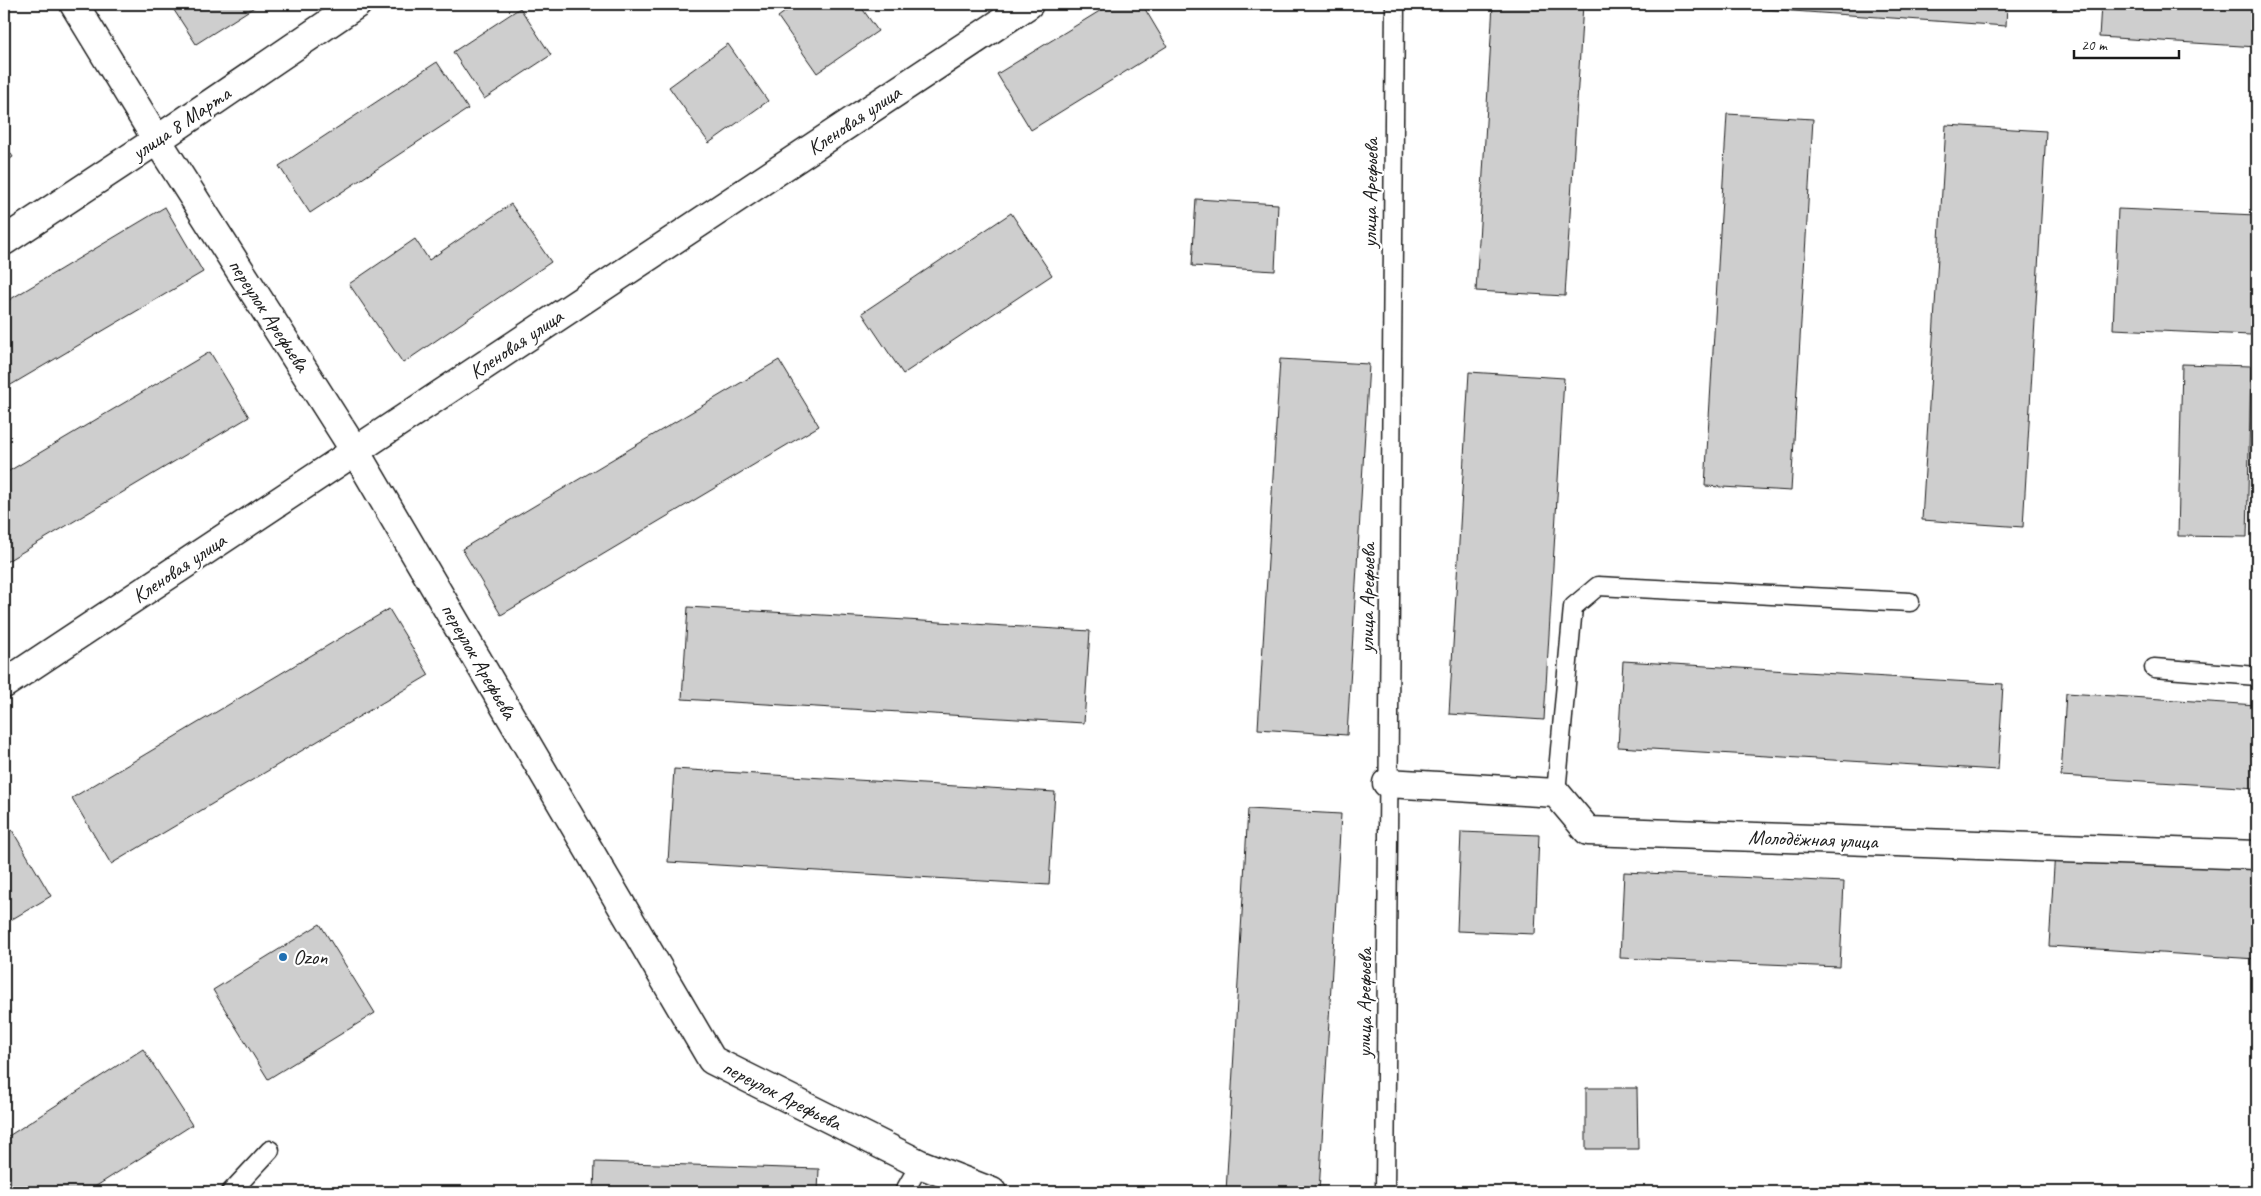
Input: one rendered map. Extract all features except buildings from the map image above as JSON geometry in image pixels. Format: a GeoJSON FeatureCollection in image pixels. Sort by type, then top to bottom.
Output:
{"type":"FeatureCollection","features":[{"type":"Feature","properties":{"kind":"street","name":"переулок Арефьева"},"geometry":{"type":"LineString","coordinates":[[74,4],[157,140],[355,451],[712,1060],[920,1164],[992,1192]]}},
{"type":"Feature","properties":{"kind":"street","name":"улица 8 Марта"},"geometry":{"type":"LineString","coordinates":[[4,241],[357,4]]}},
{"type":"Feature","properties":{"kind":"street","name":"Кленовая улица"},"geometry":{"type":"LineString","coordinates":[[4,684],[1028,4]]}},
{"type":"Feature","properties":{"kind":"street"},"geometry":{"type":"LineString","coordinates":[[1387,783],[1556,793]]}},
{"type":"Feature","properties":{"kind":"street","name":"Молодёжная улица"},"geometry":{"type":"LineString","coordinates":[[1556,793],[1588,831],[2257,855]]}},
{"type":"Feature","properties":{"kind":"lane","name":"улица Арефьева"},"geometry":{"type":"LineString","coordinates":[[1385,1192],[1395,4]]}},
{"type":"Feature","properties":{"kind":"lane"},"geometry":{"type":"LineString","coordinates":[[1556,793],[1573,607],[1598,586],[1910,602]]}},
{"type":"Feature","properties":{"kind":"lane"},"geometry":{"type":"LineString","coordinates":[[2154,668],[2257,676]]}},
{"type":"Feature","properties":{"kind":"lane"},"geometry":{"type":"LineString","coordinates":[[232,1192],[270,1150]]}},
{"type":"Feature","properties":{"kind":"lane"},"geometry":{"type":"LineString","coordinates":[[904,1192],[920,1164]]}},
{"type":"Feature","properties":{"kind":"place","name":"Ozon"},"geometry":{"type":"Point","coordinates":[283,957]}}]}
